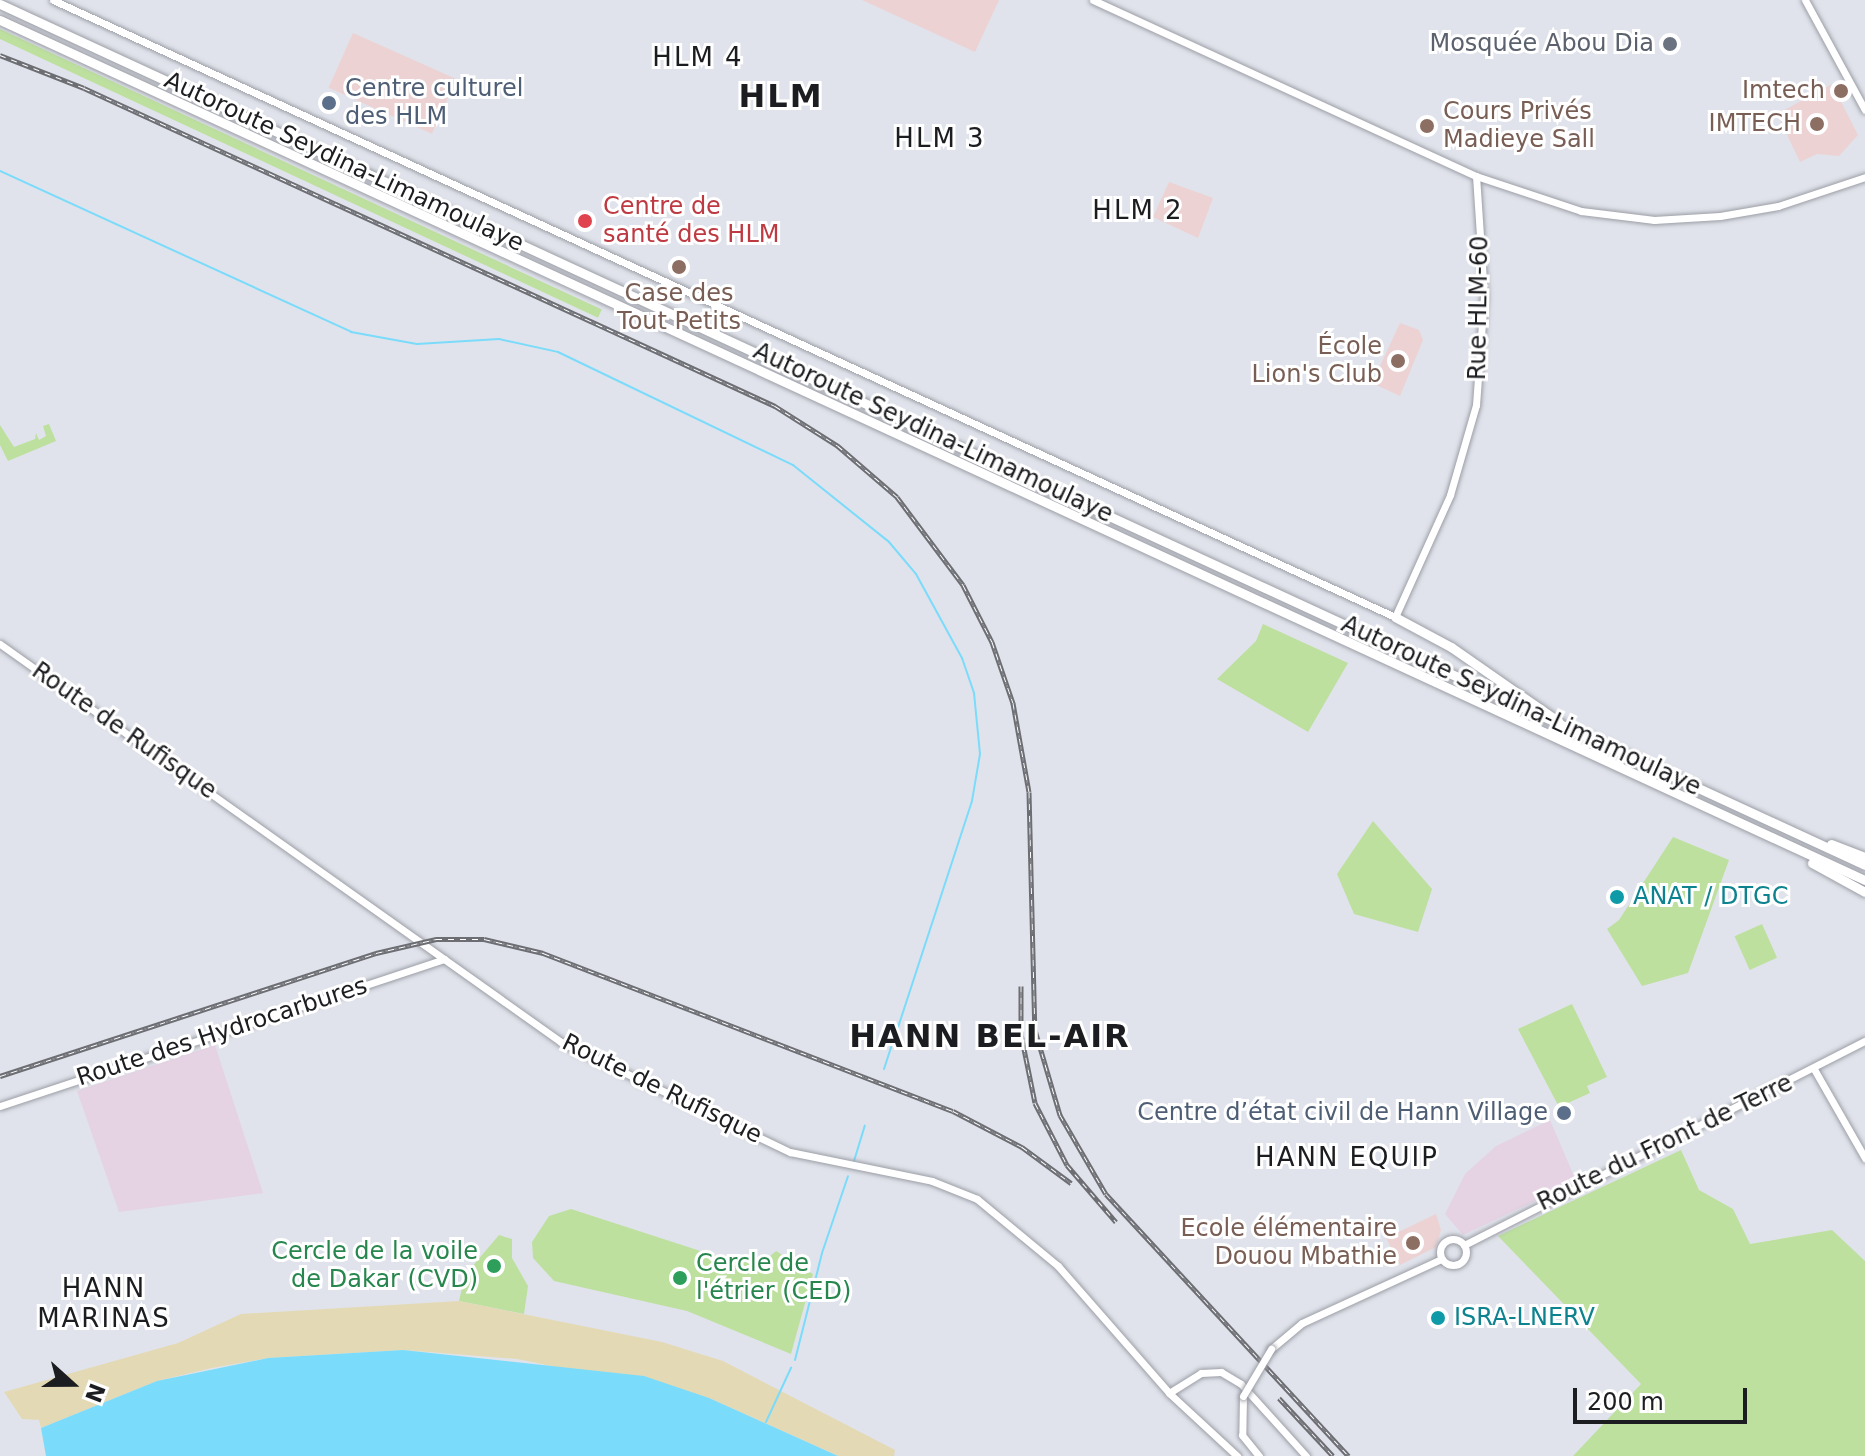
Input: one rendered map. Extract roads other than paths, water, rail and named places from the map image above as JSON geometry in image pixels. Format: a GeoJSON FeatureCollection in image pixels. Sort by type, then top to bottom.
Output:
{"type":"FeatureCollection","features":[{"type":"Feature","properties":{"kind":"highway","name":"Autoroute Seydina-Limamoulaye"},"geometry":{"type":"LineString","coordinates":[[0,4],[1865,865]]}},
{"type":"Feature","properties":{"kind":"highway","name":"Autoroute Seydina-Limamoulaye"},"geometry":{"type":"LineString","coordinates":[[0,20],[1865,880]]}},
{"type":"Feature","properties":{"kind":"highway"},"geometry":{"type":"LineString","coordinates":[[1395,617],[1458,651],[1564,728]]}},
{"type":"Feature","properties":{"kind":"highway"},"geometry":{"type":"LineString","coordinates":[[1787,829],[1865,857]]}},
{"type":"Feature","properties":{"kind":"highway"},"geometry":{"type":"LineString","coordinates":[[1780,841],[1865,892]]}},
{"type":"Feature","properties":{"kind":"street"},"geometry":{"type":"LineString","coordinates":[[53,0],[1395,617]]}},
{"type":"Feature","properties":{"kind":"street"},"geometry":{"type":"LineString","coordinates":[[1093,0],[1476,176],[1581,211],[1654,220],[1778,206],[1865,177]]}},
{"type":"Feature","properties":{"kind":"street"},"geometry":{"type":"LineString","coordinates":[[1805,0],[1865,110]]}},
{"type":"Feature","properties":{"kind":"street","name":"Rue HLM-60"},"geometry":{"type":"LineString","coordinates":[[1395,617],[1450,495],[1476,405],[1484,296],[1476,176]]}},
{"type":"Feature","properties":{"kind":"street","name":"Route de Rufisque"},"geometry":{"type":"LineString","coordinates":[[0,644],[586,1056],[790,1152],[848,1167],[932,1181],[977,1199],[1058,1266],[1169,1393],[1237,1456]]}},
{"type":"Feature","properties":{"kind":"street","name":"Route des Hydrocarbures"},"geometry":{"type":"LineString","coordinates":[[0,1106],[444,959]]}},
{"type":"Feature","properties":{"kind":"street","name":"Route du Front de Terre"},"geometry":{"type":"LineString","coordinates":[[1259,1456],[1242,1435],[1243,1396],[1271,1349],[1302,1323],[1441,1259],[1446,1241],[1464,1245],[1865,1041]]}},
{"type":"Feature","properties":{"kind":"street"},"geometry":{"type":"LineString","coordinates":[[1814,1069],[1865,1158]]}},
{"type":"Feature","properties":{"kind":"street","name":"Route du Front de Terre"},"geometry":{"type":"LineString","coordinates":[[1441,1259],[1449,1265],[1459,1264],[1465,1255],[1464,1245]]}},
{"type":"Feature","properties":{"kind":"street"},"geometry":{"type":"LineString","coordinates":[[1169,1393],[1201,1373],[1221,1372],[1241,1384],[1306,1456]]}},
{"type":"Feature","properties":{"kind":"water"},"geometry":{"type":"Polygon","coordinates":[[[403,1350],[644,1376],[709,1398],[838,1456],[46,1456],[41,1428],[157,1381],[268,1358],[403,1350]]]}},
{"type":"Feature","properties":{"kind":"waterway"},"geometry":{"type":"LineString","coordinates":[[0,171],[351,332],[417,344],[499,339],[558,352],[793,465],[889,542],[916,574],[962,658],[974,693],[980,754],[972,801],[895,1037]]}},
{"type":"Feature","properties":{"kind":"waterway"},"geometry":{"type":"LineString","coordinates":[[884,1069],[891,1047]]}},
{"type":"Feature","properties":{"kind":"waterway"},"geometry":{"type":"LineString","coordinates":[[854,1161],[865,1126]]}},
{"type":"Feature","properties":{"kind":"waterway"},"geometry":{"type":"LineString","coordinates":[[795,1360],[822,1253],[848,1176]]}},
{"type":"Feature","properties":{"kind":"waterway"},"geometry":{"type":"LineString","coordinates":[[766,1422],[791,1368]]}},
{"type":"Feature","properties":{"kind":"railway"},"geometry":{"type":"LineString","coordinates":[[0,55],[84,88],[775,406],[838,446],[897,497],[963,585],[992,642],[1013,703],[1029,792],[1035,1030],[1060,1115],[1106,1194],[1349,1456]]}},
{"type":"Feature","properties":{"kind":"railway"},"geometry":{"type":"LineString","coordinates":[[0,1076],[376,953],[436,939],[484,939],[543,953],[953,1111],[1022,1147],[1071,1183]]}},
{"type":"Feature","properties":{"kind":"railway"},"geometry":{"type":"LineString","coordinates":[[1021,986],[1021,1034],[1035,1103],[1067,1165],[1116,1222]]}},
{"type":"Feature","properties":{"kind":"railway"},"geometry":{"type":"LineString","coordinates":[[1279,1398],[1333,1456]]}},
{"type":"Feature","properties":{"kind":"place","name":"Mosquée Abou Dia"},"geometry":{"type":"Point","coordinates":[1670,44]}},
{"type":"Feature","properties":{"kind":"place","name":"Imtech"},"geometry":{"type":"Point","coordinates":[1841,91]}},
{"type":"Feature","properties":{"kind":"place","name":"Centre culturel des HLM"},"geometry":{"type":"Point","coordinates":[329,103]}},
{"type":"Feature","properties":{"kind":"place","name":"IMTECH"},"geometry":{"type":"Point","coordinates":[1817,124]}},
{"type":"Feature","properties":{"kind":"place","name":"Cours Privés Madieye Sall"},"geometry":{"type":"Point","coordinates":[1427,126]}},
{"type":"Feature","properties":{"kind":"place","name":"Centre de santé des HLM"},"geometry":{"type":"Point","coordinates":[585,221]}},
{"type":"Feature","properties":{"kind":"place","name":"Case des Tout Petits"},"geometry":{"type":"Point","coordinates":[679,267]}},
{"type":"Feature","properties":{"kind":"place","name":"École Lion's Club"},"geometry":{"type":"Point","coordinates":[1398,361]}},
{"type":"Feature","properties":{"kind":"place","name":"ANAT / DTGC"},"geometry":{"type":"Point","coordinates":[1617,897]}},
{"type":"Feature","properties":{"kind":"place","name":"Centre d’état civil de Hann Village"},"geometry":{"type":"Point","coordinates":[1564,1113]}},
{"type":"Feature","properties":{"kind":"place","name":"Ecole élémentaire Douou Mbathie"},"geometry":{"type":"Point","coordinates":[1413,1243]}},
{"type":"Feature","properties":{"kind":"place","name":"Cercle de la voile de Dakar (CVD)"},"geometry":{"type":"Point","coordinates":[494,1266]}},
{"type":"Feature","properties":{"kind":"place","name":"Cercle de l'étrier (CED)"},"geometry":{"type":"Point","coordinates":[680,1278]}},
{"type":"Feature","properties":{"kind":"place","name":"ISRA-LNERV"},"geometry":{"type":"Point","coordinates":[1438,1318]}},
{"type":"Feature","properties":{"kind":"district","name":"HLM 4"},"geometry":{"type":"Point","coordinates":[698,58]}},
{"type":"Feature","properties":{"kind":"district","name":"HLM"},"geometry":{"type":"Point","coordinates":[781,96]}},
{"type":"Feature","properties":{"kind":"district","name":"HLM 3"},"geometry":{"type":"Point","coordinates":[940,139]}},
{"type":"Feature","properties":{"kind":"district","name":"HLM 2"},"geometry":{"type":"Point","coordinates":[1138,211]}},
{"type":"Feature","properties":{"kind":"district","name":"HANN BEL-AIR"},"geometry":{"type":"Point","coordinates":[990,1036]}},
{"type":"Feature","properties":{"kind":"district","name":"HANN EQUIP"},"geometry":{"type":"Point","coordinates":[1347,1158]}},
{"type":"Feature","properties":{"kind":"district","name":"HANN MARINAS"},"geometry":{"type":"Point","coordinates":[104,1304]}}]}
